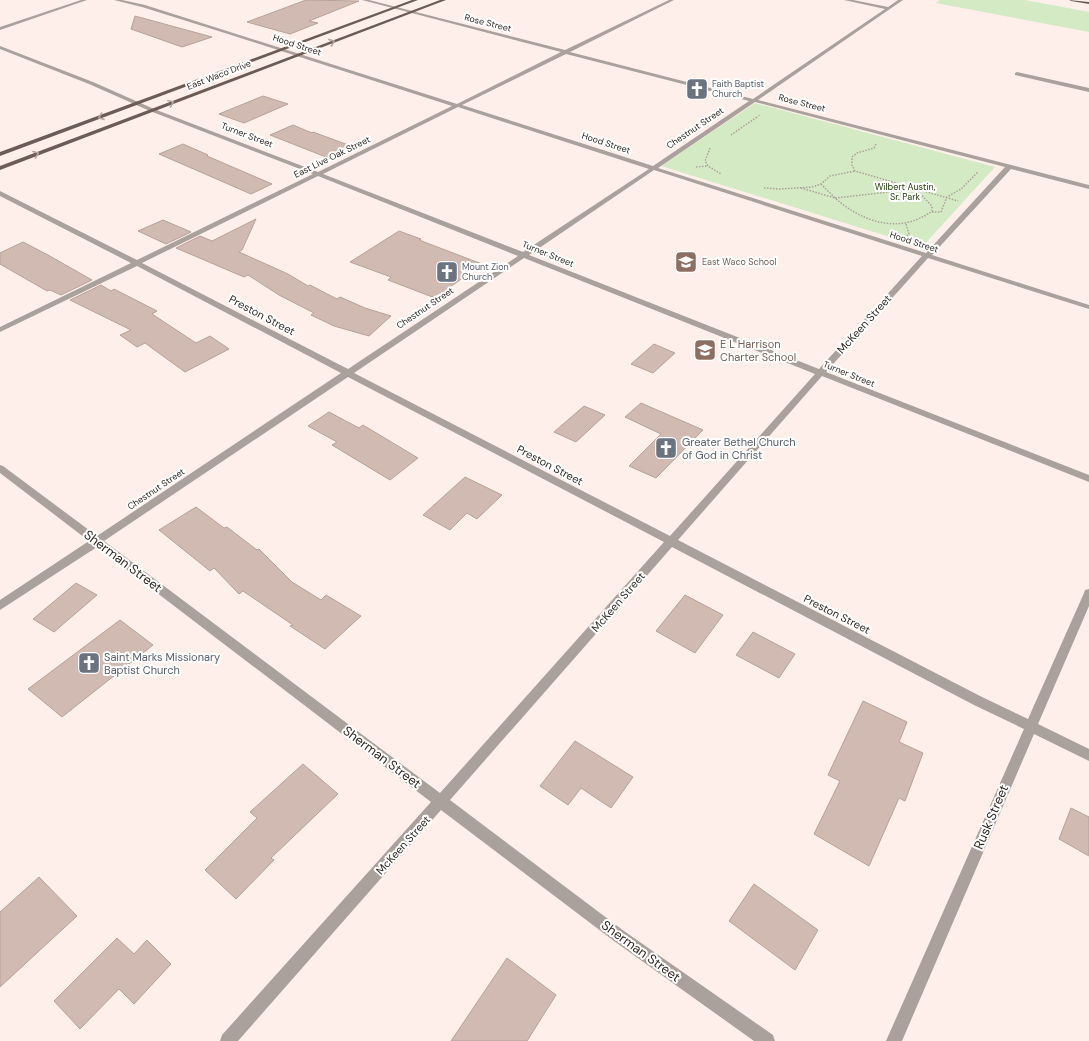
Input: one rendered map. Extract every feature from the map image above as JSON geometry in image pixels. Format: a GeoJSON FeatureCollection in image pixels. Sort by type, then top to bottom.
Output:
{"type":"FeatureCollection","features":[{"type":"Feature","properties":{"kind":"main road","name":"East Waco Drive"},"geometry":{"type":"LineString","coordinates":[[0,154],[416,0]]}},
{"type":"Feature","properties":{"kind":"main road","name":"East Waco Drive"},"geometry":{"type":"LineString","coordinates":[[0,168],[444,0]]}},
{"type":"Feature","properties":{"kind":"main road"},"geometry":{"type":"LineString","coordinates":[[1071,0],[1089,3]]}},
{"type":"Feature","properties":{"kind":"street"},"geometry":{"type":"LineString","coordinates":[[0,29],[85,0]]}},
{"type":"Feature","properties":{"kind":"street","name":"Hood Street"},"geometry":{"type":"LineString","coordinates":[[116,0],[143,6],[1089,307]]}},
{"type":"Feature","properties":{"kind":"street","name":"Rose Street"},"geometry":{"type":"LineString","coordinates":[[364,0],[889,134],[1089,187]]}},
{"type":"Feature","properties":{"kind":"street","name":"East Live Oak Street"},"geometry":{"type":"LineString","coordinates":[[0,330],[672,0]]}},
{"type":"Feature","properties":{"kind":"street"},"geometry":{"type":"LineString","coordinates":[[846,0],[888,8]]}},
{"type":"Feature","properties":{"kind":"street","name":"Chestnut Street"},"geometry":{"type":"LineString","coordinates":[[0,606],[901,0]]}},
{"type":"Feature","properties":{"kind":"street","name":"Turner Street"},"geometry":{"type":"LineString","coordinates":[[0,47],[152,110],[319,174],[1089,479]]}},
{"type":"Feature","properties":{"kind":"street"},"geometry":{"type":"LineString","coordinates":[[1017,74],[1089,90]]}},
{"type":"Feature","properties":{"kind":"street","name":"McKeen Street"},"geometry":{"type":"LineString","coordinates":[[228,1041],[820,373],[1010,166]]}},
{"type":"Feature","properties":{"kind":"street","name":"Preston Street"},"geometry":{"type":"LineString","coordinates":[[0,194],[137,263],[978,701],[1089,755]]}},
{"type":"Feature","properties":{"kind":"street","name":"Sherman Street"},"geometry":{"type":"LineString","coordinates":[[0,468],[619,936],[767,1041]]}},
{"type":"Feature","properties":{"kind":"street","name":"Rusk Street"},"geometry":{"type":"LineString","coordinates":[[894,1041],[1089,592]]}},
{"type":"Feature","properties":{"kind":"path"},"geometry":{"type":"LineString","coordinates":[[727,137],[764,113]]}},
{"type":"Feature","properties":{"kind":"path"},"geometry":{"type":"LineString","coordinates":[[855,171],[852,166],[852,157],[857,153],[874,148],[878,141],[889,134]]}},
{"type":"Feature","properties":{"kind":"path"},"geometry":{"type":"LineString","coordinates":[[715,145],[709,149],[705,161],[708,166],[725,176]]}},
{"type":"Feature","properties":{"kind":"path"},"geometry":{"type":"LineString","coordinates":[[821,184],[854,214],[880,223],[901,224],[918,222],[932,212],[941,212],[947,197],[962,189],[979,170]]}},
{"type":"Feature","properties":{"kind":"path"},"geometry":{"type":"LineString","coordinates":[[764,188],[801,188],[821,184],[830,176],[855,171],[974,205]]}},
{"type":"Feature","properties":{"kind":"path"},"geometry":{"type":"LineString","coordinates":[[801,188],[836,198],[916,189]]}},
{"type":"Feature","properties":{"kind":"path"},"geometry":{"type":"LineString","coordinates":[[916,189],[932,206],[932,212]]}},
{"type":"Feature","properties":{"kind":"green space"},"geometry":{"type":"Polygon","coordinates":[[[940,0],[1025,0],[1089,12],[1089,32],[936,3],[940,0]]]}},
{"type":"Feature","properties":{"kind":"green space","name":"Wilbert Austin, Sr. Park"},"geometry":{"type":"Polygon","coordinates":[[[755,103],[995,167],[922,247],[661,166],[755,103]]]}},
{"type":"Feature","properties":{"kind":"building"},"geometry":{"type":"Polygon","coordinates":[[[306,0],[359,1],[309,21],[318,23],[290,34],[247,22],[306,0]]]}},
{"type":"Feature","properties":{"kind":"building"},"geometry":{"type":"Polygon","coordinates":[[[135,16],[212,37],[182,47],[131,29],[135,16]]]}},
{"type":"Feature","properties":{"kind":"building"},"geometry":{"type":"Polygon","coordinates":[[[263,96],[288,104],[244,123],[219,114],[263,96]]]}},
{"type":"Feature","properties":{"kind":"building"},"geometry":{"type":"Polygon","coordinates":[[[293,125],[351,146],[326,157],[270,135],[293,125]]]}},
{"type":"Feature","properties":{"kind":"building"},"geometry":{"type":"Polygon","coordinates":[[[183,144],[272,184],[251,194],[159,154],[183,144]]]}},
{"type":"Feature","properties":{"kind":"building"},"geometry":{"type":"Polygon","coordinates":[[[256,219],[242,250],[239,252],[288,274],[308,286],[310,285],[337,299],[340,297],[365,308],[391,316],[369,336],[334,326],[311,315],[314,313],[279,295],[248,275],[244,277],[176,248],[200,236],[212,241],[256,219]]]}},
{"type":"Feature","properties":{"kind":"building"},"geometry":{"type":"Polygon","coordinates":[[[163,220],[191,232],[166,244],[138,231],[163,220]]]}},
{"type":"Feature","properties":{"kind":"building"},"geometry":{"type":"Polygon","coordinates":[[[399,231],[482,264],[435,298],[388,280],[391,277],[350,262],[399,231]]]}},
{"type":"Feature","properties":{"kind":"building"},"geometry":{"type":"Polygon","coordinates":[[[23,242],[92,280],[61,295],[50,290],[47,291],[0,264],[0,253],[23,242]]]}},
{"type":"Feature","properties":{"kind":"building"},"geometry":{"type":"Polygon","coordinates":[[[101,285],[111,291],[114,289],[157,311],[152,314],[196,343],[210,336],[229,349],[185,372],[145,343],[137,347],[120,335],[131,330],[70,300],[101,285]]]}},
{"type":"Feature","properties":{"kind":"building"},"geometry":{"type":"Polygon","coordinates":[[[654,344],[675,353],[653,373],[631,364],[654,344]]]}},
{"type":"Feature","properties":{"kind":"building","name":"Greater Bethel Church of God in Christ"},"geometry":{"type":"Polygon","coordinates":[[[641,403],[703,430],[656,478],[629,466],[661,434],[625,417],[641,403]]]}},
{"type":"Feature","properties":{"kind":"building"},"geometry":{"type":"Polygon","coordinates":[[[584,406],[605,415],[576,442],[554,432],[584,406]]]}},
{"type":"Feature","properties":{"kind":"building"},"geometry":{"type":"Polygon","coordinates":[[[329,412],[359,428],[363,425],[418,458],[390,480],[332,445],[337,442],[308,426],[329,412]]]}},
{"type":"Feature","properties":{"kind":"building"},"geometry":{"type":"Polygon","coordinates":[[[465,477],[502,495],[477,519],[467,513],[450,530],[423,515],[465,477]]]}},
{"type":"Feature","properties":{"kind":"building"},"geometry":{"type":"Polygon","coordinates":[[[196,507],[224,528],[227,527],[257,550],[259,549],[292,582],[321,600],[326,595],[361,616],[325,649],[290,626],[293,625],[243,591],[239,594],[214,568],[210,571],[159,530],[196,507]]]}},
{"type":"Feature","properties":{"kind":"building"},"geometry":{"type":"Polygon","coordinates":[[[76,583],[97,595],[54,632],[33,619],[76,583]]]}},
{"type":"Feature","properties":{"kind":"building"},"geometry":{"type":"Polygon","coordinates":[[[685,595],[723,615],[695,653],[656,631],[685,595]]]}},
{"type":"Feature","properties":{"kind":"building"},"geometry":{"type":"Polygon","coordinates":[[[120,620],[153,645],[62,717],[28,689],[120,620]]]}},
{"type":"Feature","properties":{"kind":"building"},"geometry":{"type":"Polygon","coordinates":[[[753,632],[795,654],[779,678],[736,655],[753,632]]]}},
{"type":"Feature","properties":{"kind":"building"},"geometry":{"type":"Polygon","coordinates":[[[863,701],[907,722],[899,742],[923,753],[905,801],[899,798],[869,866],[814,834],[840,781],[828,775],[863,701]]]}},
{"type":"Feature","properties":{"kind":"building"},"geometry":{"type":"Polygon","coordinates":[[[575,741],[633,777],[611,808],[581,788],[568,805],[540,786],[575,741]]]}},
{"type":"Feature","properties":{"kind":"building"},"geometry":{"type":"Polygon","coordinates":[[[303,764],[338,794],[271,858],[274,860],[236,899],[205,870],[257,818],[250,812],[303,764]]]}},
{"type":"Feature","properties":{"kind":"building"},"geometry":{"type":"Polygon","coordinates":[[[1071,808],[1089,817],[1089,856],[1059,839],[1071,808]]]}},
{"type":"Feature","properties":{"kind":"building"},"geometry":{"type":"Polygon","coordinates":[[[39,877],[77,916],[0,987],[0,912],[39,877]]]}},
{"type":"Feature","properties":{"kind":"building"},"geometry":{"type":"Polygon","coordinates":[[[754,884],[818,930],[795,970],[729,921],[754,884]]]}},
{"type":"Feature","properties":{"kind":"building"},"geometry":{"type":"Polygon","coordinates":[[[117,938],[134,954],[147,940],[171,964],[134,1004],[119,989],[80,1029],[54,1001],[117,938]]]}},
{"type":"Feature","properties":{"kind":"building"},"geometry":{"type":"Polygon","coordinates":[[[507,958],[556,995],[527,1041],[451,1041],[507,958]]]}},
{"type":"Feature","properties":{"kind":"place","name":"Faith Baptist Church"},"geometry":{"type":"Point","coordinates":[697,89]}},
{"type":"Feature","properties":{"kind":"place","name":"East Waco School"},"geometry":{"type":"Point","coordinates":[686,262]}},
{"type":"Feature","properties":{"kind":"place","name":"Mount Zion Church"},"geometry":{"type":"Point","coordinates":[447,272]}},
{"type":"Feature","properties":{"kind":"place","name":"E L Harrison Charter School"},"geometry":{"type":"Point","coordinates":[705,350]}},
{"type":"Feature","properties":{"kind":"place","name":"Greater Bethel Church of God in Christ"},"geometry":{"type":"Point","coordinates":[666,448]}},
{"type":"Feature","properties":{"kind":"place","name":"Saint Marks Missionary Baptist Church"},"geometry":{"type":"Point","coordinates":[89,663]}}]}
